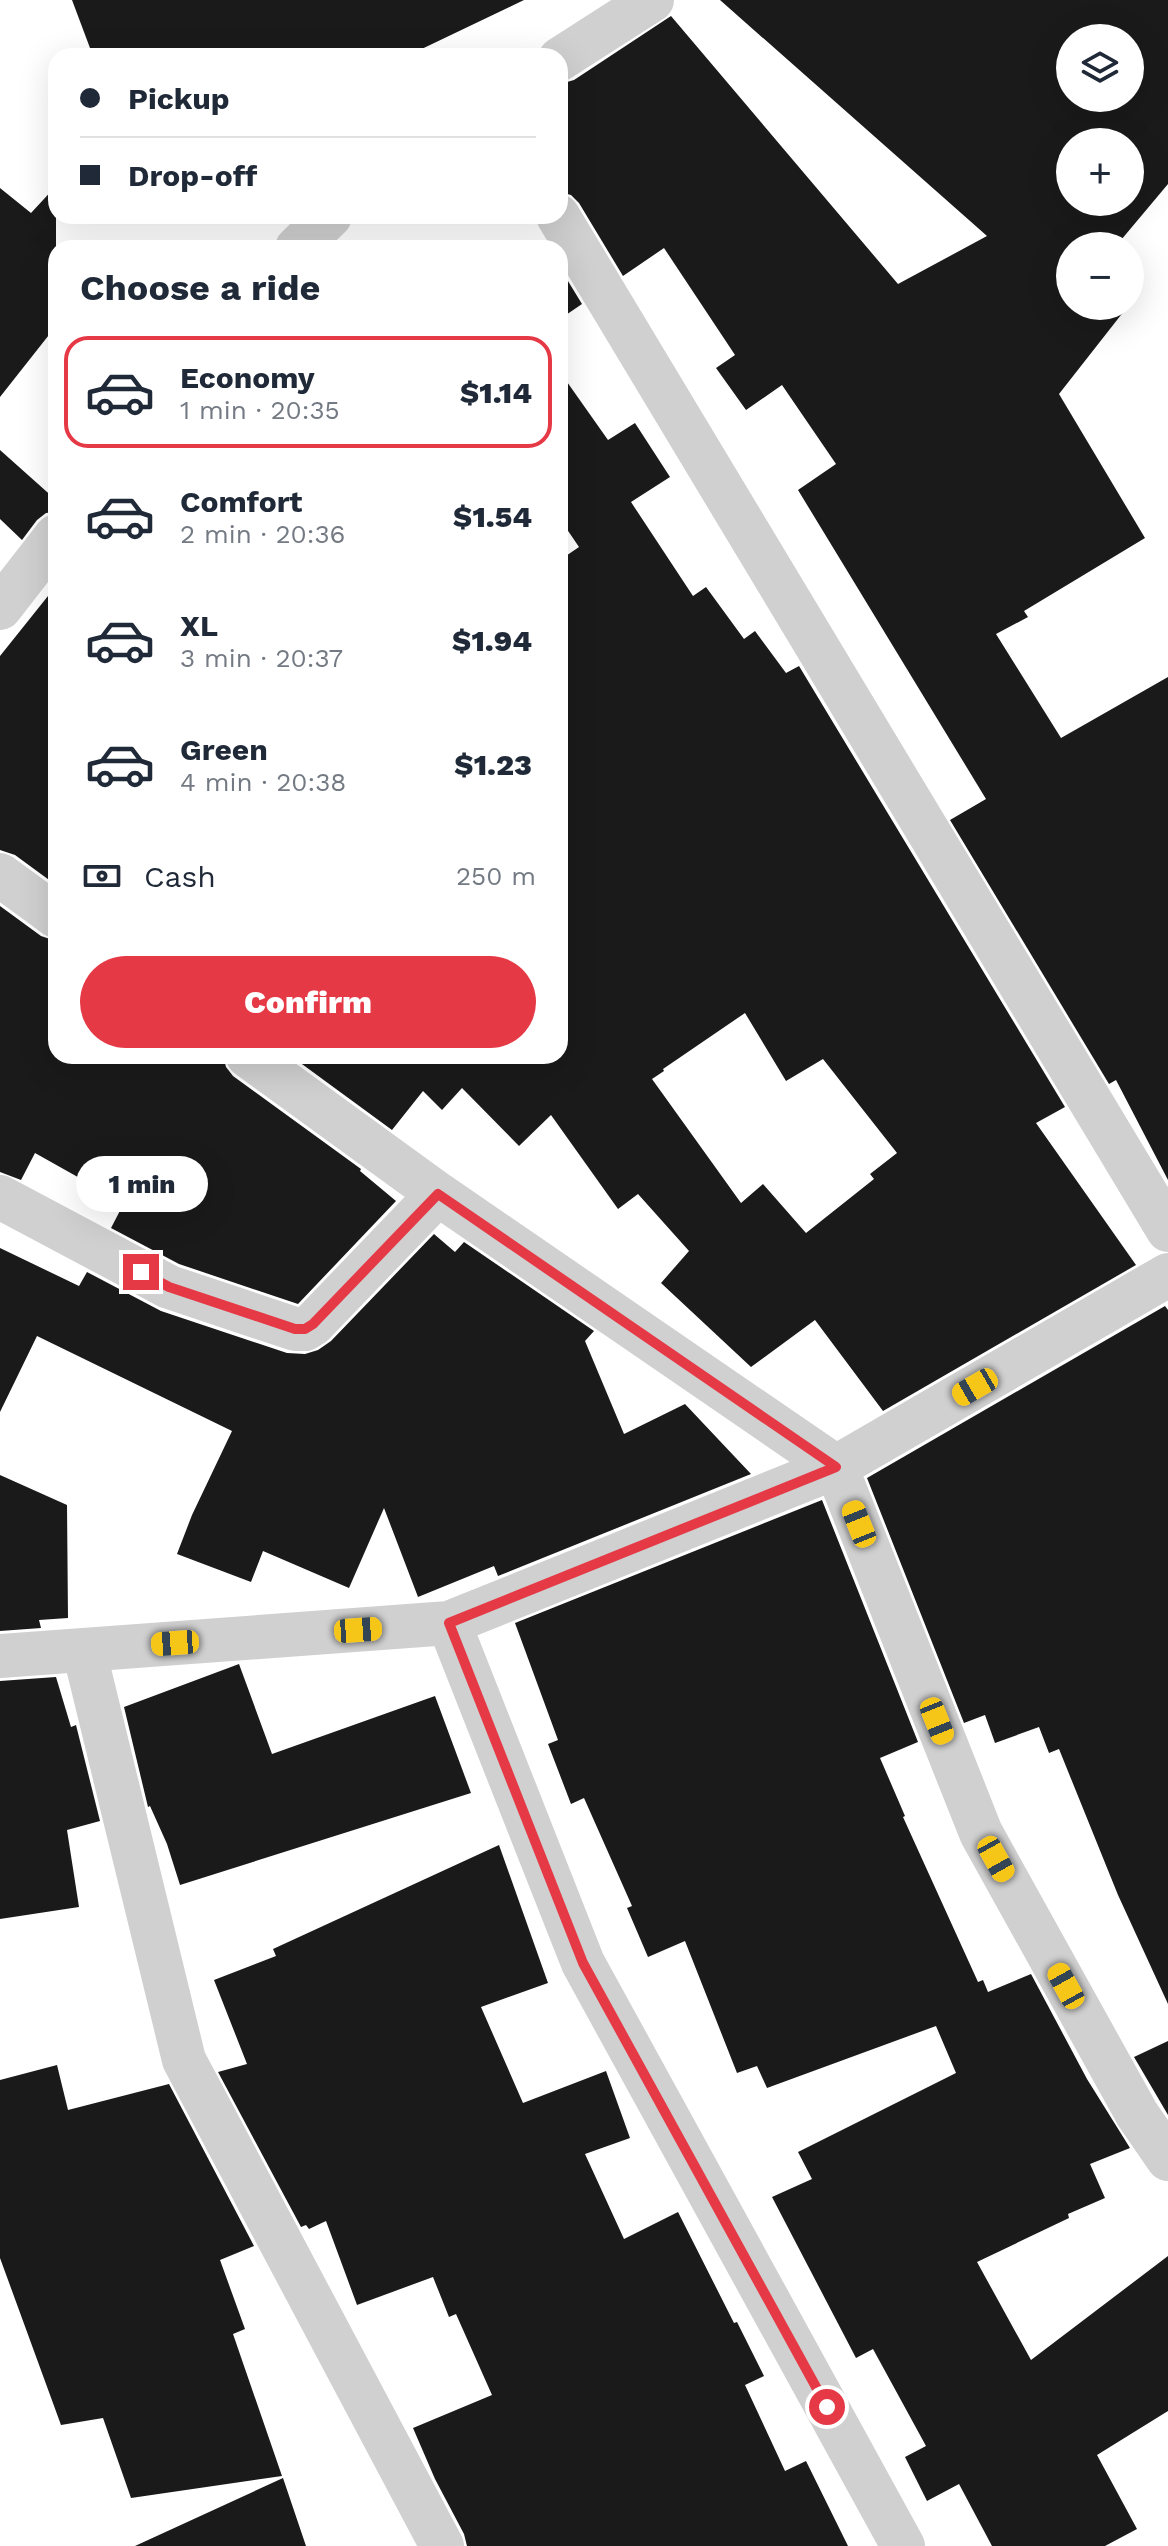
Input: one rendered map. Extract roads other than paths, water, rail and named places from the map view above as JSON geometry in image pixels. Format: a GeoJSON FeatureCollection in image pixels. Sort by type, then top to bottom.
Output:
{"type":"FeatureCollection","features":[{"type":"Feature","properties":{"kind":"street"},"geometry":{"type":"LineString","coordinates":[[568,54],[652,0]]}},
{"type":"Feature","properties":{"kind":"street"},"geometry":{"type":"LineString","coordinates":[[305,240],[322,224]]}},
{"type":"Feature","properties":{"kind":"street"},"geometry":{"type":"LineString","coordinates":[[563,224],[1168,1230]]}},
{"type":"Feature","properties":{"kind":"street"},"geometry":{"type":"LineString","coordinates":[[0,608],[48,546]]}},
{"type":"Feature","properties":{"kind":"street"},"geometry":{"type":"LineString","coordinates":[[0,875],[48,910]]}},
{"type":"Feature","properties":{"kind":"street"},"geometry":{"type":"LineString","coordinates":[[259,1064],[438,1194],[836,1467],[981,1833],[1137,2114],[1168,2159]]}},
{"type":"Feature","properties":{"kind":"street"},"geometry":{"type":"LineString","coordinates":[[0,1197],[169,1287],[295,1329],[305,1329],[438,1194]]}},
{"type":"Feature","properties":{"kind":"street"},"geometry":{"type":"LineString","coordinates":[[0,1656],[449,1623],[836,1467],[1168,1275]]}},
{"type":"Feature","properties":{"kind":"street"},"geometry":{"type":"LineString","coordinates":[[449,1623],[583,1963],[903,2546]]}},
{"type":"Feature","properties":{"kind":"street"},"geometry":{"type":"LineString","coordinates":[[84,1650],[184,2060],[442,2546]]}}]}
